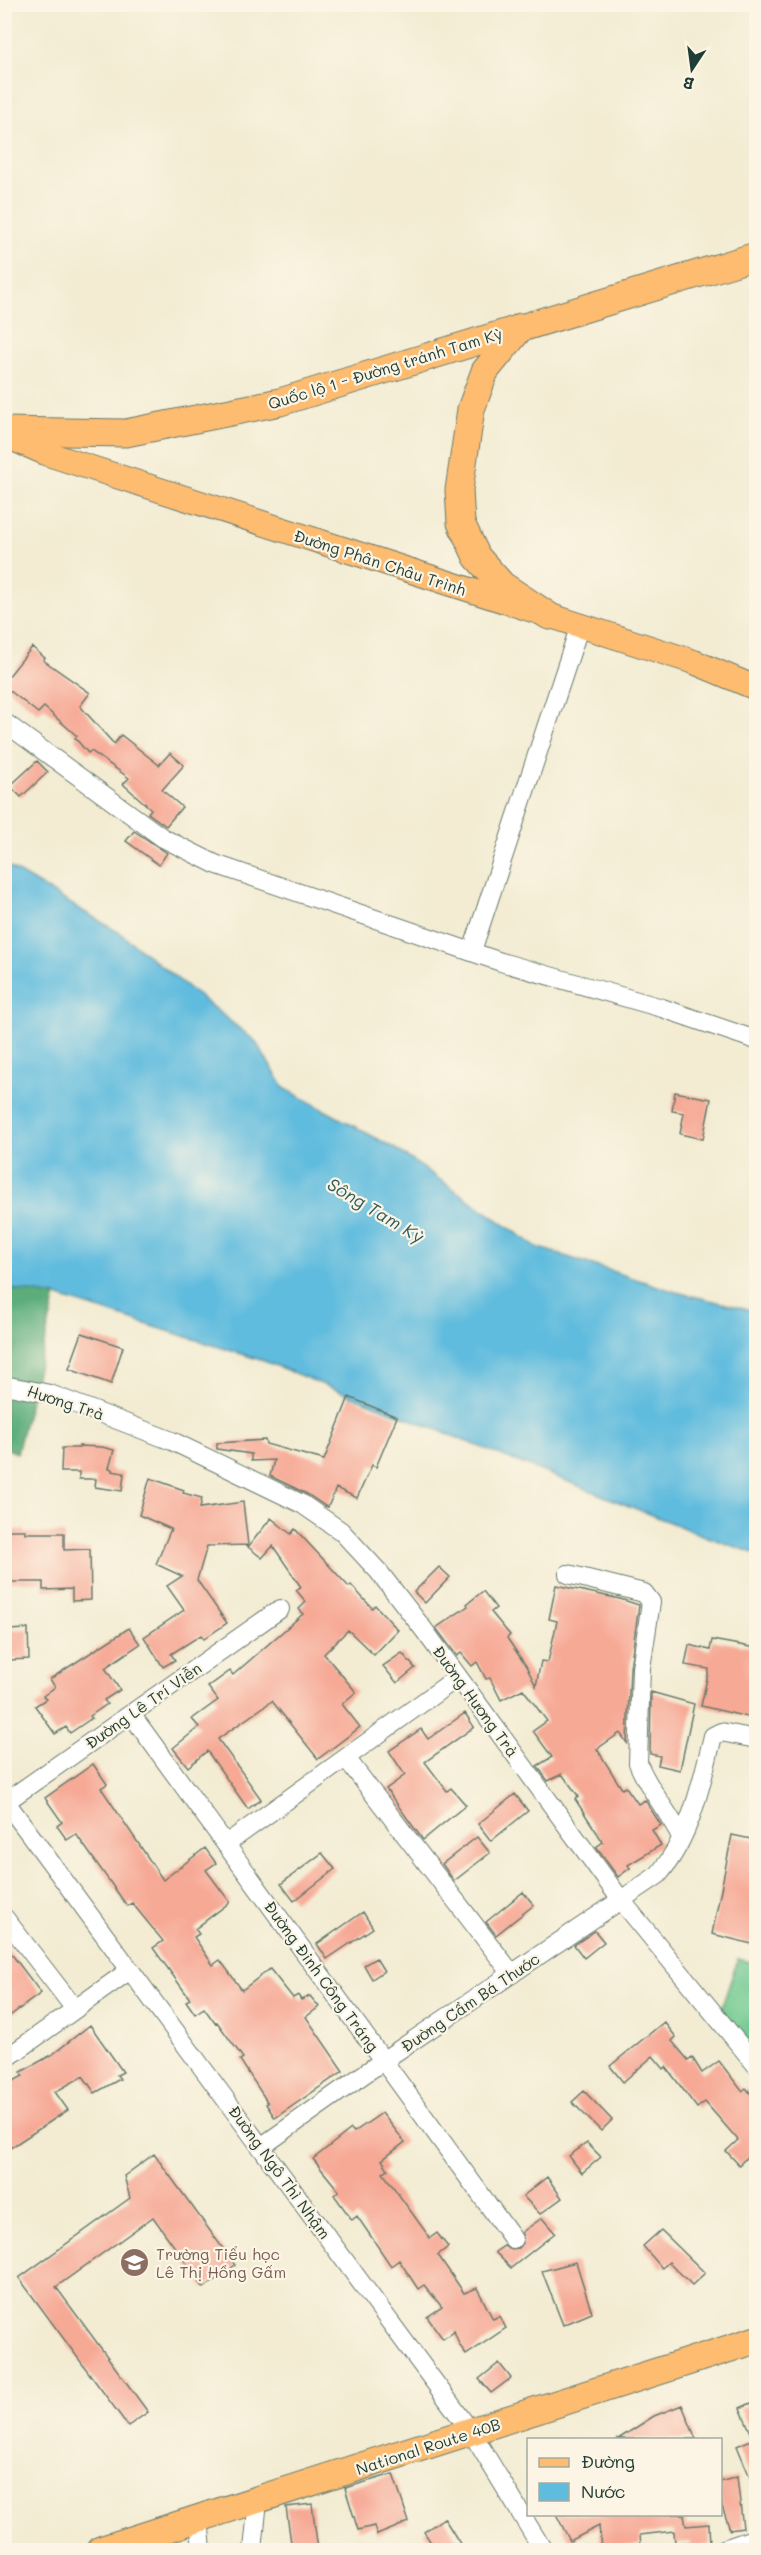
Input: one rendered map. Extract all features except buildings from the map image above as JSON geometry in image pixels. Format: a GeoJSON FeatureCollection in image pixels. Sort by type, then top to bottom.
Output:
{"type":"FeatureCollection","features":[{"type":"Feature","properties":{"kind":"highway","name":"Quốc lộ 1 - Đường tránh Tam Kỳ"},"geometry":{"type":"LineString","coordinates":[[4,433],[126,433],[280,402],[756,256]]}},
{"type":"Feature","properties":{"kind":"highway"},"geometry":{"type":"LineString","coordinates":[[521,327],[485,371],[471,409],[459,490],[461,522],[477,557],[502,585],[549,616]]}},
{"type":"Feature","properties":{"kind":"highway","name":"National Route 40B"},"geometry":{"type":"LineString","coordinates":[[100,2550],[472,2433],[756,2340]]}},
{"type":"Feature","properties":{"kind":"main road","name":"Đường Phân Châu Trình"},"geometry":{"type":"LineString","coordinates":[[4,433],[48,454],[694,662],[756,688]]}},
{"type":"Feature","properties":{"kind":"street"},"geometry":{"type":"LineString","coordinates":[[472,951],[580,625]]}},
{"type":"Feature","properties":{"kind":"street"},"geometry":{"type":"LineString","coordinates":[[4,722],[163,838],[215,864],[501,962],[662,1008],[756,1040]]}},
{"type":"Feature","properties":{"kind":"street","name":"Hương Trà"},"geometry":{"type":"LineString","coordinates":[[4,1385],[50,1394],[126,1422]]}},
{"type":"Feature","properties":{"kind":"street","name":"Đường Hương Trà"},"geometry":{"type":"LineString","coordinates":[[126,1422],[256,1481],[302,1504],[332,1523],[379,1572],[621,1900],[756,2065]]}},
{"type":"Feature","properties":{"kind":"street"},"geometry":{"type":"LineString","coordinates":[[568,1574],[644,1593],[651,1602],[641,1668],[638,1763],[681,1837]]}},
{"type":"Feature","properties":{"kind":"street","name":"Đường Lê Trí Viễn"},"geometry":{"type":"LineString","coordinates":[[5,1802],[280,1609]]}},
{"type":"Feature","properties":{"kind":"street"},"geometry":{"type":"LineString","coordinates":[[226,1844],[458,1677]]}},
{"type":"Feature","properties":{"kind":"street","name":"Đường Đinh Công Tráng"},"geometry":{"type":"LineString","coordinates":[[131,1714],[513,2239]]}},
{"type":"Feature","properties":{"kind":"street","name":"Đường Cầm Bá Thước"},"geometry":{"type":"LineString","coordinates":[[261,2147],[384,2060],[658,1875],[668,1863],[681,1837],[700,1786],[713,1736],[721,1732],[756,1739]]}},
{"type":"Feature","properties":{"kind":"street"},"geometry":{"type":"LineString","coordinates":[[346,1758],[512,1974]]}},
{"type":"Feature","properties":{"kind":"street","name":"Đường Ngô Thì Nhậm"},"geometry":{"type":"LineString","coordinates":[[5,1802],[472,2433],[543,2550]]}},
{"type":"Feature","properties":{"kind":"street"},"geometry":{"type":"LineString","coordinates":[[4,1917],[75,2010]]}},
{"type":"Feature","properties":{"kind":"street"},"geometry":{"type":"LineString","coordinates":[[4,2060],[130,1970]]}},
{"type":"Feature","properties":{"kind":"street"},"geometry":{"type":"LineString","coordinates":[[254,2550],[258,2500]]}},
{"type":"Feature","properties":{"kind":"street"},"geometry":{"type":"LineString","coordinates":[[199,2519],[202,2550]]}},
{"type":"Feature","properties":{"kind":"street"},"geometry":{"type":"LineString","coordinates":[[721,2550],[756,2538]]}},
{"type":"Feature","properties":{"kind":"green space"},"geometry":{"type":"Polygon","coordinates":[[[4,1288],[56,1296],[17,1453],[5,1448],[4,1288]]]}},
{"type":"Feature","properties":{"kind":"green space"},"geometry":{"type":"Polygon","coordinates":[[[738,1959],[756,1963],[756,2060],[718,2018],[738,1959]]]}},
{"type":"Feature","properties":{"kind":"water","name":"Sông Tam Kỳ"},"geometry":{"type":"Polygon","coordinates":[[[4,864],[120,933],[255,1041],[284,1088],[394,1148],[537,1247],[676,1292],[756,1311],[756,1554],[702,1535],[264,1361],[56,1296],[5,1288],[4,864]]]}},
{"type":"Feature","properties":{"kind":"place","name":"Trường Tiểu học Lê Thị Hồng Gấm"},"geometry":{"type":"Point","coordinates":[135,2262]}}]}
